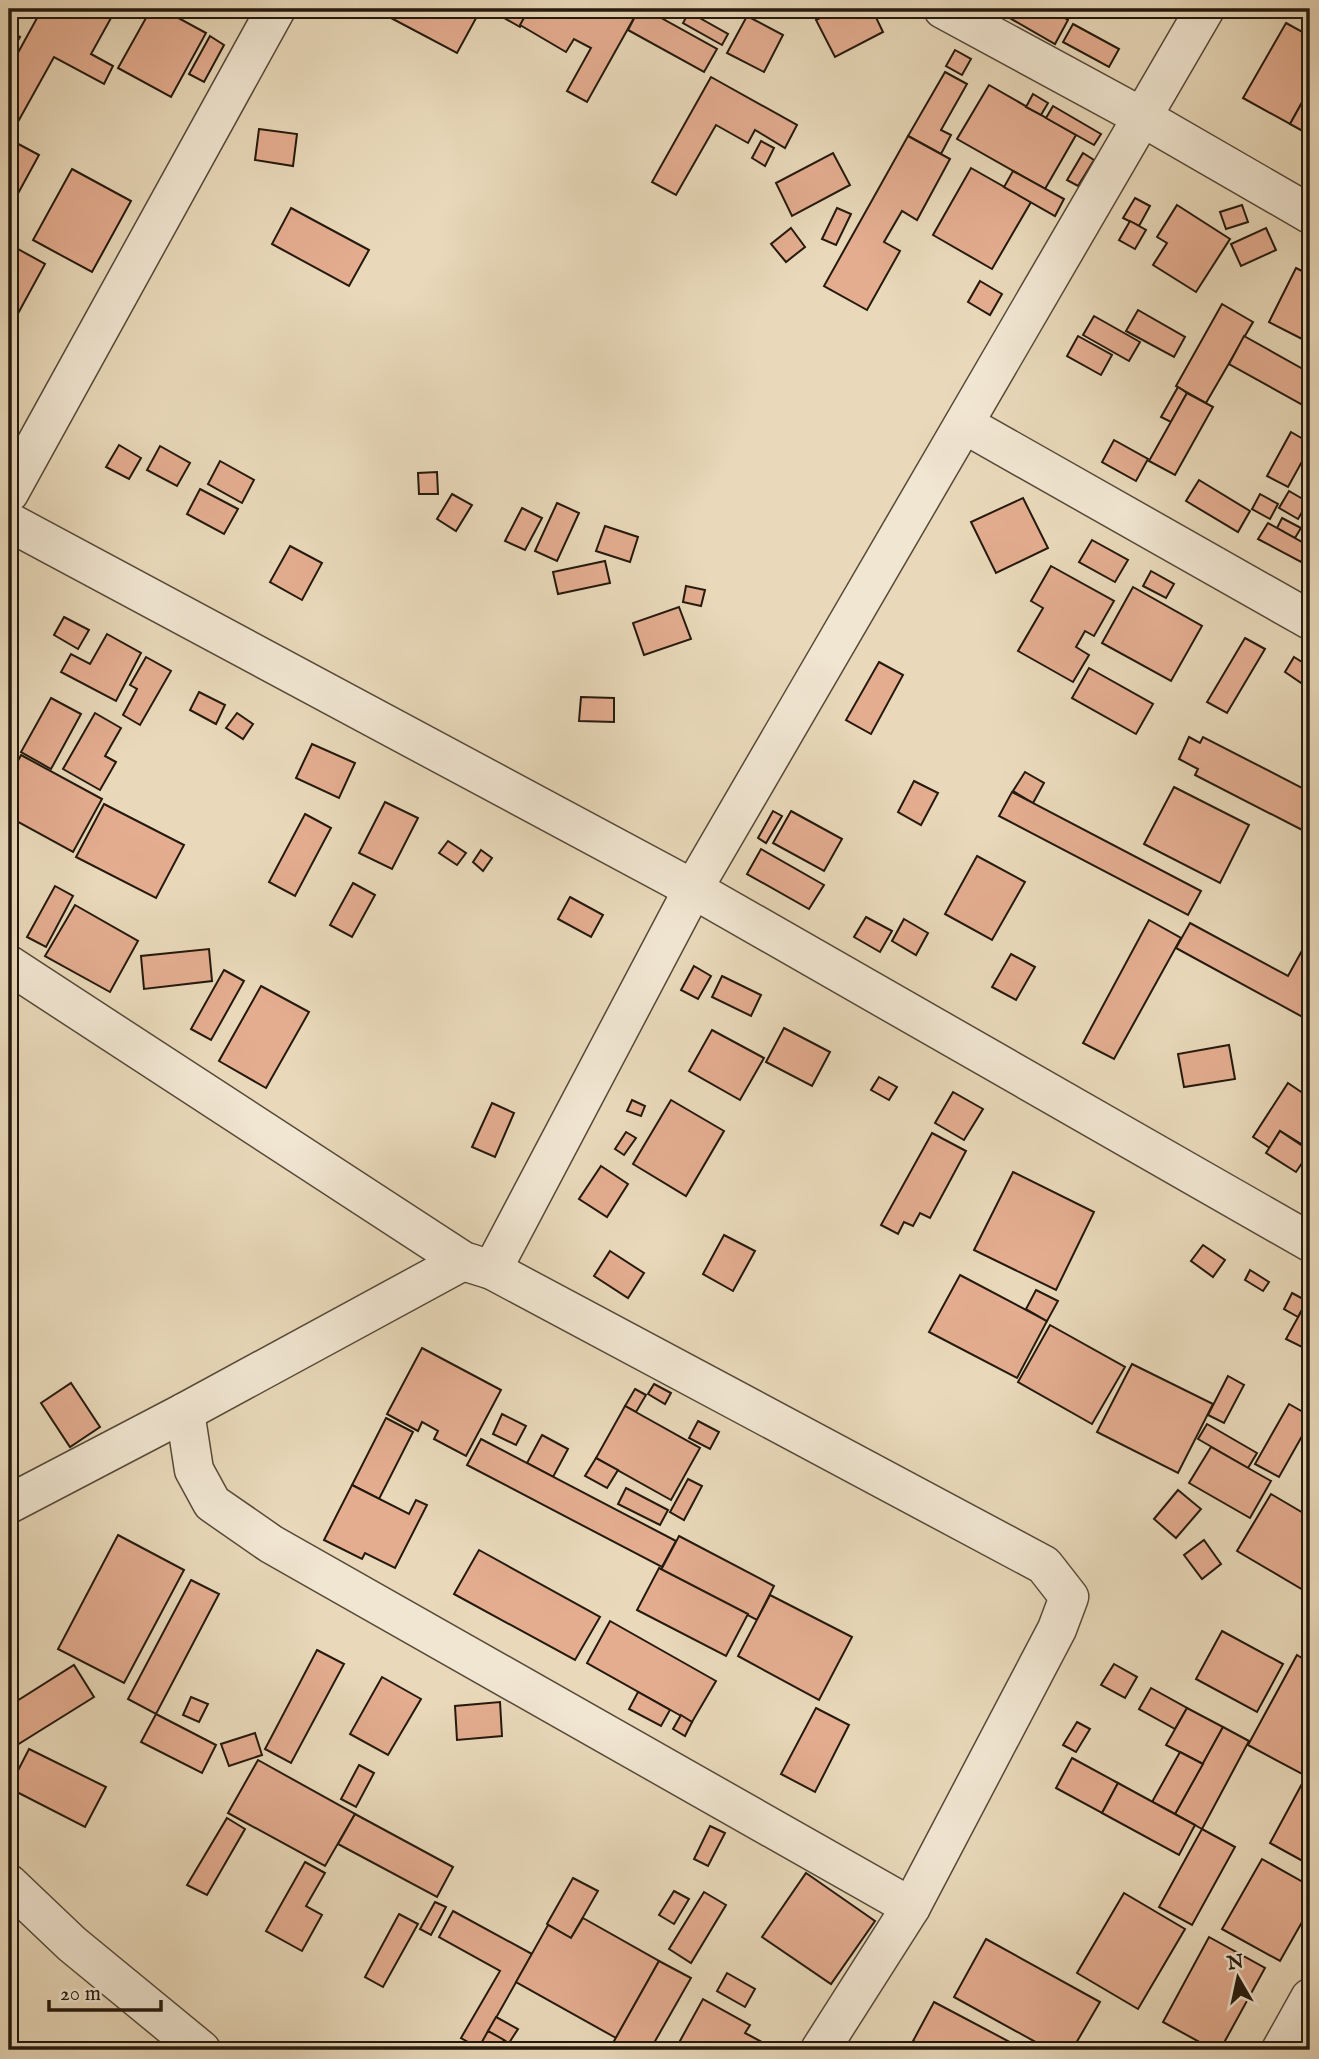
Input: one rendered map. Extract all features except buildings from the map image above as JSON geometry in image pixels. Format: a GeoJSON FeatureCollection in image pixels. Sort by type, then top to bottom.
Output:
{"type":"FeatureCollection","features":[{"type":"Feature","properties":{"kind":"street"},"geometry":{"type":"LineString","coordinates":[[9,493],[276,9]]}},
{"type":"Feature","properties":{"kind":"street"},"geometry":{"type":"LineString","coordinates":[[943,9],[1142,117],[1310,214]]}},
{"type":"Feature","properties":{"kind":"street"},"geometry":{"type":"LineString","coordinates":[[9,1504],[185,1412],[477,1266],[1205,9]]}},
{"type":"Feature","properties":{"kind":"street"},"geometry":{"type":"LineString","coordinates":[[964,424],[1310,620]]}},
{"type":"Feature","properties":{"kind":"street"},"geometry":{"type":"LineString","coordinates":[[9,522],[693,889],[1310,1242]]}},
{"type":"Feature","properties":{"kind":"street"},"geometry":{"type":"LineString","coordinates":[[9,965],[477,1266],[1044,1565],[1069,1597],[1058,1629],[911,1907],[820,2050]]}},
{"type":"Feature","properties":{"kind":"street"},"geometry":{"type":"LineString","coordinates":[[185,1412],[194,1470],[212,1503],[271,1544],[911,1907]]}},
{"type":"Feature","properties":{"kind":"street"},"geometry":{"type":"LineString","coordinates":[[9,1884],[72,1944],[201,2050]]}},
{"type":"Feature","properties":{"kind":"street"},"geometry":{"type":"LineString","coordinates":[[1282,2050],[1310,1998]]}}]}
